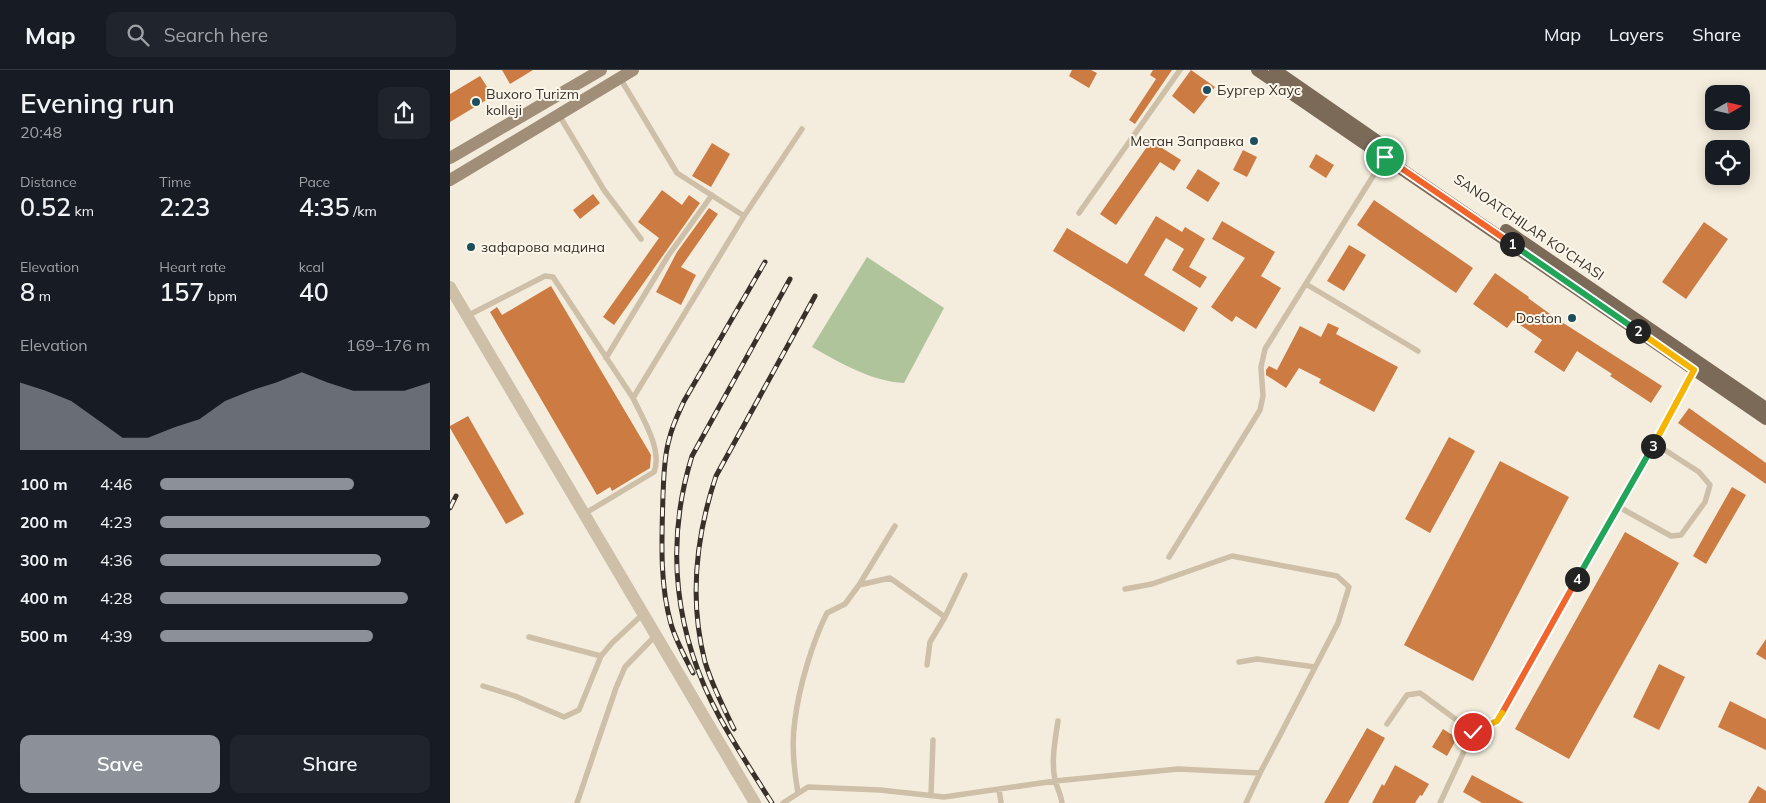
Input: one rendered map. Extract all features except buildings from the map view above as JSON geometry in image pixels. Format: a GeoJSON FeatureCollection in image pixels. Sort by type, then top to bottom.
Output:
{"type":"FeatureCollection","features":[{"type":"Feature","properties":{"kind":"main road"},"geometry":{"type":"LineString","coordinates":[[450,158],[601,70]]}},
{"type":"Feature","properties":{"kind":"main road"},"geometry":{"type":"LineString","coordinates":[[450,180],[633,70]]}},
{"type":"Feature","properties":{"kind":"main road","name":"SANOATCHILAR KO'CHASI"},"geometry":{"type":"LineString","coordinates":[[1257,70],[1696,366],[1766,408]]}},
{"type":"Feature","properties":{"kind":"main road","name":"SANOATCHILAR KO'CHASI"},"geometry":{"type":"LineString","coordinates":[[1275,70],[1696,366],[1766,419]]}},
{"type":"Feature","properties":{"kind":"street"},"geometry":{"type":"LineString","coordinates":[[450,286],[755,803]]}},
{"type":"Feature","properties":{"kind":"lane"},"geometry":{"type":"LineString","coordinates":[[1079,213],[1180,70]]}},
{"type":"Feature","properties":{"kind":"lane"},"geometry":{"type":"LineString","coordinates":[[620,78],[677,173],[744,216]]}},
{"type":"Feature","properties":{"kind":"lane"},"geometry":{"type":"LineString","coordinates":[[559,115],[604,190],[641,239]]}},
{"type":"Feature","properties":{"kind":"lane"},"geometry":{"type":"LineString","coordinates":[[633,398],[744,216],[802,129]]}},
{"type":"Feature","properties":{"kind":"lane"},"geometry":{"type":"LineString","coordinates":[[1170,557],[1260,410],[1263,396],[1262,367],[1266,349],[1385,157]]}},
{"type":"Feature","properties":{"kind":"lane"},"geometry":{"type":"LineString","coordinates":[[606,358],[668,256],[712,196]]}},
{"type":"Feature","properties":{"kind":"lane"},"geometry":{"type":"LineString","coordinates":[[467,316],[545,276],[553,277],[633,398],[654,443],[657,466],[654,472],[584,514]]}},
{"type":"Feature","properties":{"kind":"lane"},"geometry":{"type":"LineString","coordinates":[[1306,284],[1418,351]]}},
{"type":"Feature","properties":{"kind":"lane"},"geometry":{"type":"LineString","coordinates":[[1440,803],[1473,732],[1497,721],[1619,507],[1696,366]]}},
{"type":"Feature","properties":{"kind":"lane"},"geometry":{"type":"LineString","coordinates":[[1619,507],[1671,536],[1681,535],[1706,502],[1710,485],[1699,472],[1654,443]]}},
{"type":"Feature","properties":{"kind":"lane"},"geometry":{"type":"LineString","coordinates":[[798,793],[794,768],[794,721],[802,684],[819,628],[827,613],[845,604],[859,585],[895,526]]}},
{"type":"Feature","properties":{"kind":"lane"},"geometry":{"type":"LineString","coordinates":[[1125,589],[1152,584],[1232,556],[1337,576],[1349,587],[1338,623],[1246,803]]}},
{"type":"Feature","properties":{"kind":"lane"},"geometry":{"type":"LineString","coordinates":[[927,665],[930,642],[945,617],[965,576]]}},
{"type":"Feature","properties":{"kind":"lane"},"geometry":{"type":"LineString","coordinates":[[859,585],[890,578],[945,617]]}},
{"type":"Feature","properties":{"kind":"lane"},"geometry":{"type":"LineString","coordinates":[[483,686],[515,696],[564,717],[579,710],[601,656],[643,614]]}},
{"type":"Feature","properties":{"kind":"lane"},"geometry":{"type":"LineString","coordinates":[[577,803],[625,667],[656,635]]}},
{"type":"Feature","properties":{"kind":"lane"},"geometry":{"type":"LineString","coordinates":[[529,637],[601,656]]}},
{"type":"Feature","properties":{"kind":"lane"},"geometry":{"type":"LineString","coordinates":[[1239,662],[1257,659],[1315,667]]}},
{"type":"Feature","properties":{"kind":"lane"},"geometry":{"type":"LineString","coordinates":[[1387,724],[1407,695],[1420,693],[1473,732]]}},
{"type":"Feature","properties":{"kind":"lane"},"geometry":{"type":"LineString","coordinates":[[1058,721],[1053,759],[1055,781],[1061,794],[1062,803]]}},
{"type":"Feature","properties":{"kind":"lane"},"geometry":{"type":"LineString","coordinates":[[931,796],[933,740]]}},
{"type":"Feature","properties":{"kind":"lane"},"geometry":{"type":"LineString","coordinates":[[783,803],[808,787],[880,790],[944,797],[1055,781],[1178,769],[1260,773]]}},
{"type":"Feature","properties":{"kind":"lane"},"geometry":{"type":"LineString","coordinates":[[999,789],[1001,803]]}},
{"type":"Feature","properties":{"kind":"green space"},"geometry":{"type":"Polygon","coordinates":[[[867,257],[944,308],[904,383],[892,382],[868,375],[844,365],[812,347],[867,257]]]}},
{"type":"Feature","properties":{"kind":"railway"},"geometry":{"type":"LineString","coordinates":[[693,673],[673,630],[665,592],[662,543],[666,453],[675,420],[684,401],[765,262]]}},
{"type":"Feature","properties":{"kind":"railway"},"geometry":{"type":"LineString","coordinates":[[772,803],[720,718],[705,687],[693,655],[684,623],[679,590],[677,557],[678,523],[683,490],[692,456],[790,279]]}},
{"type":"Feature","properties":{"kind":"railway"},"geometry":{"type":"LineString","coordinates":[[734,729],[711,679],[700,639],[696,592],[697,568],[704,522],[716,476],[815,296]]}},
{"type":"Feature","properties":{"kind":"railway"},"geometry":{"type":"LineString","coordinates":[[450,508],[456,496]]}},
{"type":"Feature","properties":{"kind":"place","name":"Бургер Хаус"},"geometry":{"type":"Point","coordinates":[1207,90]}},
{"type":"Feature","properties":{"kind":"place","name":"Buxoro Turizm kolleji"},"geometry":{"type":"Point","coordinates":[476,102]}},
{"type":"Feature","properties":{"kind":"place","name":"Метан Заправка"},"geometry":{"type":"Point","coordinates":[1254,141]}},
{"type":"Feature","properties":{"kind":"place","name":"зафарова мадина"},"geometry":{"type":"Point","coordinates":[471,247]}},
{"type":"Feature","properties":{"kind":"place","name":"Doston"},"geometry":{"type":"Point","coordinates":[1572,318]}},
{"type":"Feature","properties":{"kind":"route"},"geometry":{"type":"LineString","coordinates":[[1385,157],[1694,370],[1497,721],[1473,732]]}}]}
